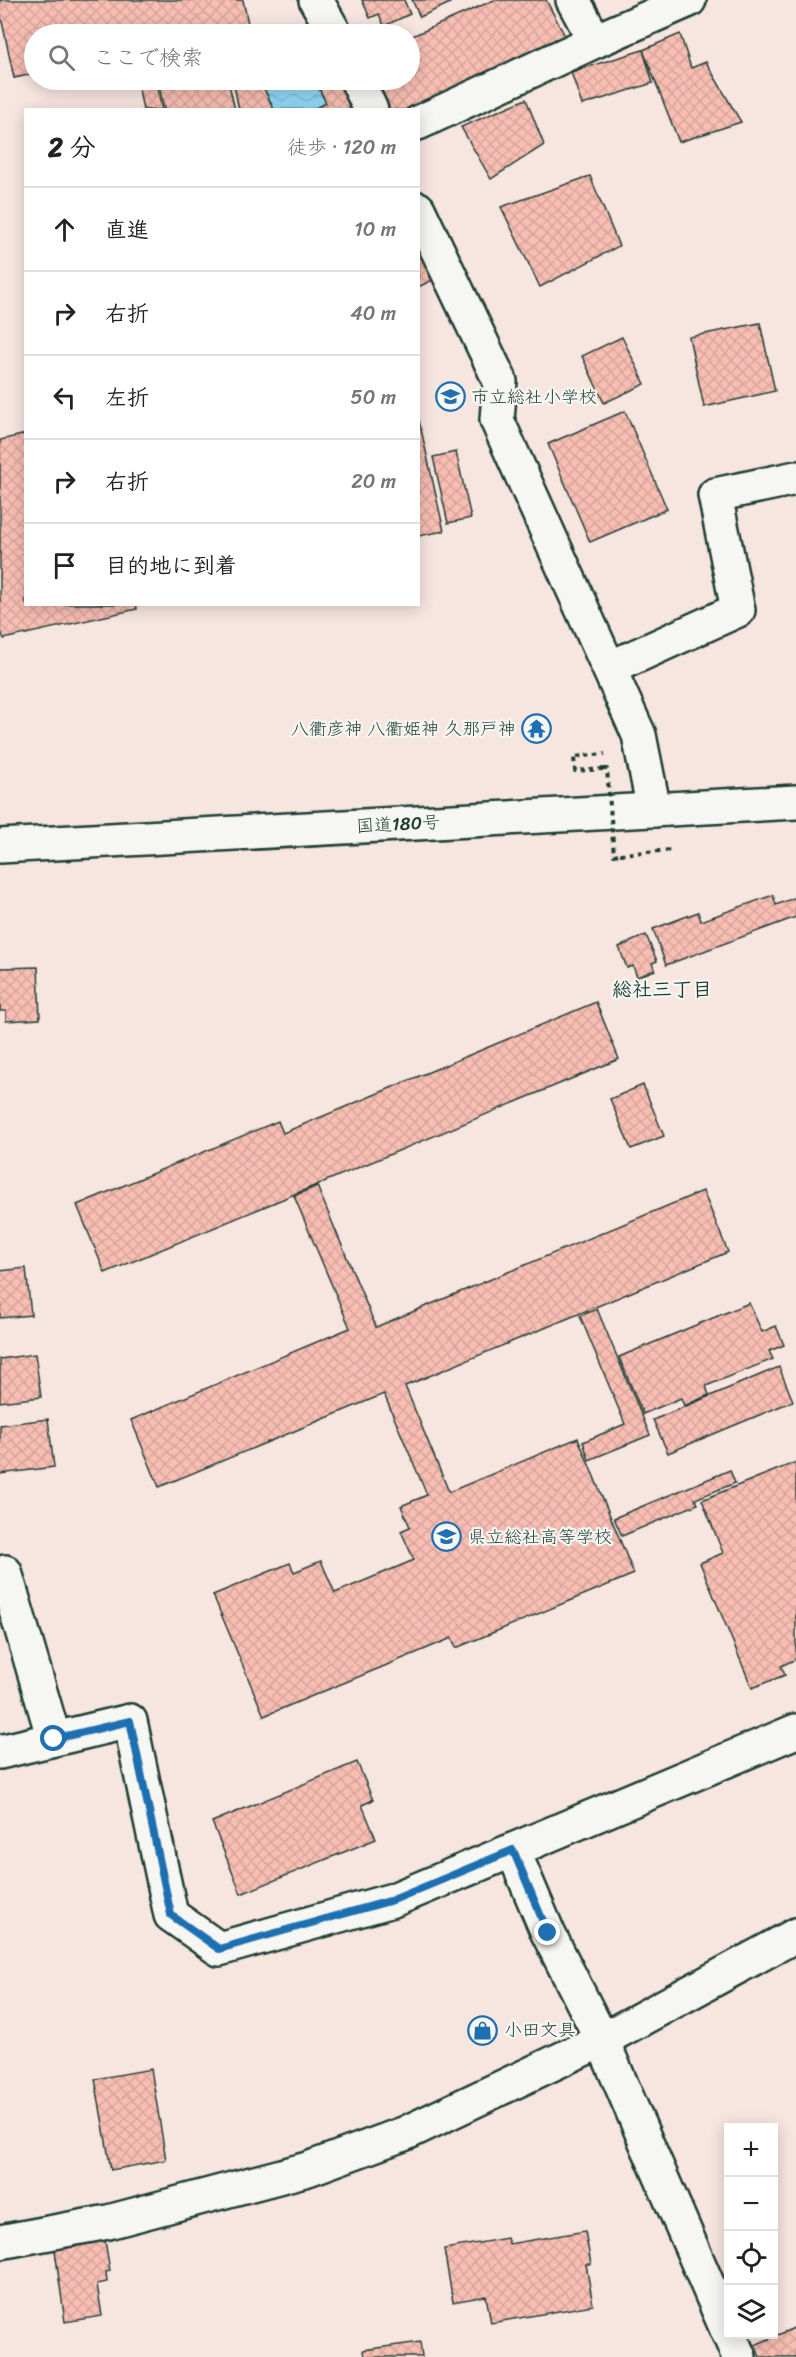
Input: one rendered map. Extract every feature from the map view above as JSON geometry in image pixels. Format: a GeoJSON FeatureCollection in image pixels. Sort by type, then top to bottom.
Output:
{"type":"FeatureCollection","features":[{"type":"Feature","properties":{"kind":"main road"},"geometry":{"type":"LineString","coordinates":[[316,0],[329,24]]}},
{"type":"Feature","properties":{"kind":"main road"},"geometry":{"type":"LineString","coordinates":[[573,0],[595,41]]}},
{"type":"Feature","properties":{"kind":"main road"},"geometry":{"type":"LineString","coordinates":[[420,122],[689,0]]}},
{"type":"Feature","properties":{"kind":"main road"},"geometry":{"type":"LineString","coordinates":[[362,90],[370,108]]}},
{"type":"Feature","properties":{"kind":"main road"},"geometry":{"type":"LineString","coordinates":[[420,213],[500,381],[497,420],[639,735],[654,810]]}},
{"type":"Feature","properties":{"kind":"main road"},"geometry":{"type":"LineString","coordinates":[[610,668],[738,610],[715,495],[796,478]]}},
{"type":"Feature","properties":{"kind":"main road","name":"国道180号"},"geometry":{"type":"LineString","coordinates":[[0,846],[796,802]]}},
{"type":"Feature","properties":{"kind":"main road"},"geometry":{"type":"LineString","coordinates":[[5,1572],[54,1739]]}},
{"type":"Feature","properties":{"kind":"main road"},"geometry":{"type":"LineString","coordinates":[[0,1752],[130,1721],[171,1915],[219,1949],[393,1900],[796,1731]]}},
{"type":"Feature","properties":{"kind":"main road"},"geometry":{"type":"LineString","coordinates":[[513,1850],[548,1933],[602,2040],[724,2321]]}},
{"type":"Feature","properties":{"kind":"main road"},"geometry":{"type":"LineString","coordinates":[[0,2242],[108,2222],[308,2169],[406,2133],[602,2040],[796,1935]]}},
{"type":"Feature","properties":{"kind":"main road"},"geometry":{"type":"LineString","coordinates":[[732,2339],[739,2357]]}},
{"type":"Feature","properties":{"kind":"path"},"geometry":{"type":"LineString","coordinates":[[611,754],[574,757],[575,771],[607,769],[614,855],[672,850]]}},
{"type":"Feature","properties":{"kind":"water"},"geometry":{"type":"Polygon","coordinates":[[[265,90],[320,90],[326,103],[314,108],[274,108],[265,90]]]}},
{"type":"Feature","properties":{"kind":"building"},"geometry":{"type":"Polygon","coordinates":[[[0,0],[243,0],[248,24],[24,24],[24,76],[14,78],[0,12],[0,0]]]}},
{"type":"Feature","properties":{"kind":"building"},"geometry":{"type":"Polygon","coordinates":[[[362,0],[404,0],[410,14],[388,24],[383,24],[379,14],[370,18],[362,0]]]}},
{"type":"Feature","properties":{"kind":"building"},"geometry":{"type":"Polygon","coordinates":[[[412,0],[449,0],[450,3],[420,17],[412,0]]]}},
{"type":"Feature","properties":{"kind":"building"},"geometry":{"type":"Polygon","coordinates":[[[494,0],[546,0],[565,36],[413,108],[380,108],[372,90],[420,90],[420,33],[494,0]]]}},
{"type":"Feature","properties":{"kind":"building"},"geometry":{"type":"Polygon","coordinates":[[[680,34],[691,68],[706,62],[741,122],[679,142],[643,50],[680,34]]]}},
{"type":"Feature","properties":{"kind":"building"},"geometry":{"type":"Polygon","coordinates":[[[643,50],[653,83],[582,105],[571,72],[643,50]]]}},
{"type":"Feature","properties":{"kind":"building"},"geometry":{"type":"Polygon","coordinates":[[[139,90],[158,90],[162,108],[143,108],[139,90]]]}},
{"type":"Feature","properties":{"kind":"building"},"geometry":{"type":"Polygon","coordinates":[[[160,90],[230,90],[235,108],[164,108],[160,90]]]}},
{"type":"Feature","properties":{"kind":"building"},"geometry":{"type":"Polygon","coordinates":[[[235,90],[265,90],[273,108],[239,108],[235,90]]]}},
{"type":"Feature","properties":{"kind":"building"},"geometry":{"type":"Polygon","coordinates":[[[320,90],[343,90],[351,108],[316,108],[326,103],[320,90]]]}},
{"type":"Feature","properties":{"kind":"building"},"geometry":{"type":"Polygon","coordinates":[[[526,99],[544,145],[491,179],[461,127],[526,99]]]}},
{"type":"Feature","properties":{"kind":"building"},"geometry":{"type":"Polygon","coordinates":[[[590,176],[619,246],[540,287],[501,207],[590,176]]]}},
{"type":"Feature","properties":{"kind":"building"},"geometry":{"type":"Polygon","coordinates":[[[420,252],[433,280],[420,286],[420,252]]]}},
{"type":"Feature","properties":{"kind":"building"},"geometry":{"type":"Polygon","coordinates":[[[760,323],[775,391],[704,407],[689,337],[760,323]]]}},
{"type":"Feature","properties":{"kind":"building"},"geometry":{"type":"Polygon","coordinates":[[[622,337],[645,384],[604,403],[582,356],[622,337]]]}},
{"type":"Feature","properties":{"kind":"building"},"geometry":{"type":"Polygon","coordinates":[[[625,411],[667,509],[590,542],[548,444],[625,411]]]}},
{"type":"Feature","properties":{"kind":"building"},"geometry":{"type":"Polygon","coordinates":[[[420,425],[444,531],[420,536],[420,425]]]}},
{"type":"Feature","properties":{"kind":"building"},"geometry":{"type":"Polygon","coordinates":[[[24,434],[24,606],[136,606],[137,609],[4,639],[0,629],[0,440],[24,434]]]}},
{"type":"Feature","properties":{"kind":"building"},"geometry":{"type":"Polygon","coordinates":[[[456,452],[471,518],[448,523],[433,457],[456,452]]]}},
{"type":"Feature","properties":{"kind":"building"},"geometry":{"type":"Polygon","coordinates":[[[773,895],[776,905],[796,897],[796,917],[666,965],[653,929],[698,912],[701,921],[773,895]]]}},
{"type":"Feature","properties":{"kind":"building"},"geometry":{"type":"Polygon","coordinates":[[[646,935],[657,961],[652,963],[655,970],[637,977],[633,966],[627,968],[619,947],[646,935]]]}},
{"type":"Feature","properties":{"kind":"building"},"geometry":{"type":"Polygon","coordinates":[[[38,967],[40,1019],[6,1021],[6,1011],[0,1011],[0,968],[38,967]]]}},
{"type":"Feature","properties":{"kind":"building"},"geometry":{"type":"Polygon","coordinates":[[[596,1002],[619,1059],[105,1273],[77,1205],[278,1121],[283,1133],[596,1002]]]}},
{"type":"Feature","properties":{"kind":"building"},"geometry":{"type":"Polygon","coordinates":[[[643,1085],[664,1136],[631,1149],[610,1099],[643,1085]]]}},
{"type":"Feature","properties":{"kind":"building"},"geometry":{"type":"Polygon","coordinates":[[[317,1186],[376,1327],[703,1191],[728,1252],[405,1386],[449,1492],[578,1438],[634,1574],[456,1648],[452,1638],[264,1716],[213,1595],[290,1563],[294,1572],[321,1561],[335,1593],[414,1560],[401,1531],[410,1527],[401,1506],[427,1495],[384,1394],[159,1487],[131,1420],[350,1328],[294,1196],[317,1186]]]}},
{"type":"Feature","properties":{"kind":"building"},"geometry":{"type":"Polygon","coordinates":[[[26,1268],[31,1315],[0,1318],[0,1271],[26,1268]]]}},
{"type":"Feature","properties":{"kind":"building"},"geometry":{"type":"Polygon","coordinates":[[[749,1303],[762,1332],[776,1326],[784,1345],[769,1351],[773,1359],[706,1386],[709,1395],[684,1406],[681,1398],[643,1414],[619,1357],[749,1303]]]}},
{"type":"Feature","properties":{"kind":"building"},"geometry":{"type":"Polygon","coordinates":[[[597,1309],[650,1435],[589,1460],[583,1442],[625,1424],[580,1316],[597,1309]]]}},
{"type":"Feature","properties":{"kind":"building"},"geometry":{"type":"Polygon","coordinates":[[[35,1354],[41,1397],[0,1402],[0,1359],[35,1354]]]}},
{"type":"Feature","properties":{"kind":"building"},"geometry":{"type":"Polygon","coordinates":[[[779,1367],[793,1401],[668,1453],[653,1420],[779,1367]]]}},
{"type":"Feature","properties":{"kind":"building"},"geometry":{"type":"Polygon","coordinates":[[[48,1419],[54,1467],[0,1474],[0,1425],[48,1419]]]}},
{"type":"Feature","properties":{"kind":"building"},"geometry":{"type":"Polygon","coordinates":[[[796,1462],[796,1659],[781,1666],[785,1675],[752,1688],[700,1563],[723,1553],[702,1500],[796,1462]]]}},
{"type":"Feature","properties":{"kind":"building"},"geometry":{"type":"Polygon","coordinates":[[[730,1470],[735,1483],[695,1499],[698,1504],[622,1536],[614,1518],[730,1470]]]}},
{"type":"Feature","properties":{"kind":"building"},"geometry":{"type":"Polygon","coordinates":[[[357,1762],[373,1800],[362,1805],[376,1839],[241,1894],[212,1822],[357,1762]]]}},
{"type":"Feature","properties":{"kind":"building"},"geometry":{"type":"Polygon","coordinates":[[[151,2069],[166,2160],[111,2170],[95,2079],[151,2069]]]}},
{"type":"Feature","properties":{"kind":"building"},"geometry":{"type":"Polygon","coordinates":[[[103,2228],[110,2271],[106,2272],[107,2282],[97,2284],[102,2316],[65,2322],[53,2236],[103,2228]]]}},
{"type":"Feature","properties":{"kind":"building"},"geometry":{"type":"Polygon","coordinates":[[[585,2231],[591,2264],[586,2264],[593,2305],[491,2323],[486,2296],[453,2302],[444,2249],[507,2238],[509,2244],[585,2231]]]}},
{"type":"Feature","properties":{"kind":"building"},"geometry":{"type":"Polygon","coordinates":[[[796,2327],[796,2357],[760,2357],[755,2345],[769,2339],[778,2339],[778,2335],[796,2327]]]}},
{"type":"Feature","properties":{"kind":"building"},"geometry":{"type":"Polygon","coordinates":[[[420,2342],[422,2357],[364,2357],[363,2350],[420,2342]]]}},
{"type":"Feature","properties":{"kind":"place","name":"市立総社小学校"},"geometry":{"type":"Point","coordinates":[450,397]}},
{"type":"Feature","properties":{"kind":"place","name":"八衢彦神 八衢姫神 久那戸神"},"geometry":{"type":"Point","coordinates":[537,729]}},
{"type":"Feature","properties":{"kind":"place","name":"県立総社高等学校"},"geometry":{"type":"Point","coordinates":[447,1537]}},
{"type":"Feature","properties":{"kind":"place","name":"小田文具"},"geometry":{"type":"Point","coordinates":[483,2030]}},
{"type":"Feature","properties":{"kind":"district","name":"総社三丁目"},"geometry":{"type":"Point","coordinates":[662,989]}},
{"type":"Feature","properties":{"kind":"route"},"geometry":{"type":"LineString","coordinates":[[54,1739],[130,1721],[171,1915],[219,1949],[393,1900],[513,1850],[548,1933]]}}]}
